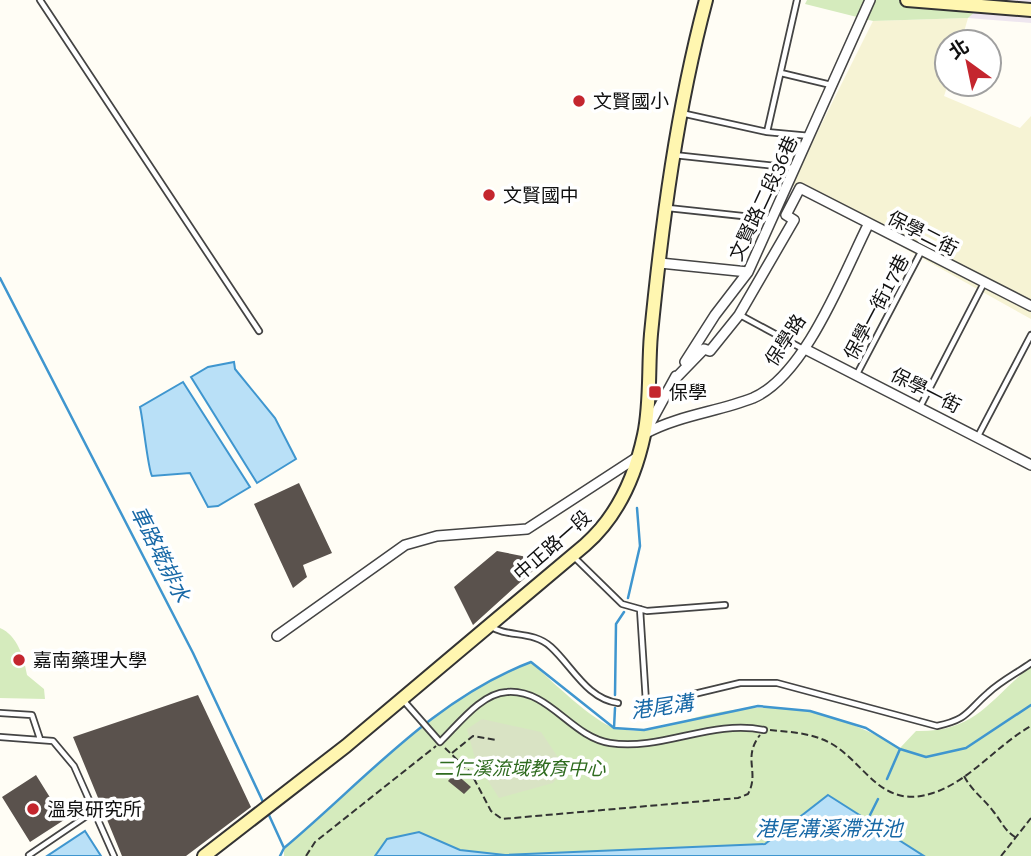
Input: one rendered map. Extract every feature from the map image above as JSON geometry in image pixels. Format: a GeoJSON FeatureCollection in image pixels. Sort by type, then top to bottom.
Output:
{"type":"FeatureCollection","features":[{"type":"Feature","properties":{"kind":"main road","name":"中正路一段"},"geometry":{"type":"LineString","coordinates":[[204,856],[402,699],[593,537],[614,513],[624,496],[644,434],[673,155],[706,0]]}},
{"type":"Feature","properties":{"kind":"main road"},"geometry":{"type":"LineString","coordinates":[[907,0],[1031,10]]}},
{"type":"Feature","properties":{"kind":"street","name":"文賢路二段36巷"},"geometry":{"type":"LineString","coordinates":[[644,434],[715,315],[748,272],[870,0]]}},
{"type":"Feature","properties":{"kind":"street","name":"保學二街"},"geometry":{"type":"LineString","coordinates":[[739,315],[794,220],[786,215],[800,188],[1031,306]]}},
{"type":"Feature","properties":{"kind":"street","name":"保學路"},"geometry":{"type":"LineString","coordinates":[[644,434],[670,420],[740,402],[769,390],[784,378],[804,349],[868,225]]}},
{"type":"Feature","properties":{"kind":"street"},"geometry":{"type":"LineString","coordinates":[[660,262],[748,272]]}},
{"type":"Feature","properties":{"kind":"street"},"geometry":{"type":"LineString","coordinates":[[674,380],[704,349],[710,351],[739,315]]}},
{"type":"Feature","properties":{"kind":"street","name":"保學一街"},"geometry":{"type":"LineString","coordinates":[[804,349],[1031,465]]}},
{"type":"Feature","properties":{"kind":"street"},"geometry":{"type":"LineString","coordinates":[[277,636],[405,545],[437,536],[527,529],[636,458]]}},
{"type":"Feature","properties":{"kind":"lane"},"geometry":{"type":"LineString","coordinates":[[40,0],[259,331]]}},
{"type":"Feature","properties":{"kind":"lane"},"geometry":{"type":"LineString","coordinates":[[767,132],[797,0]]}},
{"type":"Feature","properties":{"kind":"lane"},"geometry":{"type":"LineString","coordinates":[[780,73],[834,85]]}},
{"type":"Feature","properties":{"kind":"lane"},"geometry":{"type":"LineString","coordinates":[[680,113],[767,132],[811,136]]}},
{"type":"Feature","properties":{"kind":"lane"},"geometry":{"type":"LineString","coordinates":[[673,155],[795,168]]}},
{"type":"Feature","properties":{"kind":"lane"},"geometry":{"type":"LineString","coordinates":[[667,208],[773,219]]}},
{"type":"Feature","properties":{"kind":"lane","name":"保學一街17巷"},"geometry":{"type":"LineString","coordinates":[[856,375],[921,252]]}},
{"type":"Feature","properties":{"kind":"lane"},"geometry":{"type":"LineString","coordinates":[[920,407],[984,283]]}},
{"type":"Feature","properties":{"kind":"lane"},"geometry":{"type":"LineString","coordinates":[[739,315],[804,349]]}},
{"type":"Feature","properties":{"kind":"lane"},"geometry":{"type":"LineString","coordinates":[[978,436],[1031,335]]}},
{"type":"Feature","properties":{"kind":"lane"},"geometry":{"type":"LineString","coordinates":[[572,555],[622,604],[640,609],[724,605]]}},
{"type":"Feature","properties":{"kind":"lane"},"geometry":{"type":"LineString","coordinates":[[640,609],[646,702]]}},
{"type":"Feature","properties":{"kind":"lane"},"geometry":{"type":"LineString","coordinates":[[489,625],[499,632],[535,637],[550,645],[589,688],[608,702],[618,703]]}},
{"type":"Feature","properties":{"kind":"lane"},"geometry":{"type":"LineString","coordinates":[[669,700],[740,683],[777,683],[937,726],[952,722],[975,709],[987,694],[1031,663]]}},
{"type":"Feature","properties":{"kind":"lane"},"geometry":{"type":"LineString","coordinates":[[402,699],[437,740],[488,698],[505,692],[523,693],[542,701],[578,730],[608,743],[641,745],[726,728],[764,730]]}},
{"type":"Feature","properties":{"kind":"lane"},"geometry":{"type":"LineString","coordinates":[[0,713],[33,715],[40,739]]}},
{"type":"Feature","properties":{"kind":"lane"},"geometry":{"type":"LineString","coordinates":[[0,737],[53,740],[74,766],[114,856]]}},
{"type":"Feature","properties":{"kind":"lane"},"geometry":{"type":"LineString","coordinates":[[29,855],[94,811]]}},
{"type":"Feature","properties":{"kind":"path"},"geometry":{"type":"LineString","coordinates":[[306,856],[315,842],[437,740],[471,773],[491,811],[502,819],[738,798],[748,794],[753,785],[749,754],[764,730],[804,733],[833,745],[875,784],[900,796],[931,794],[964,775],[1031,726]]}},
{"type":"Feature","properties":{"kind":"path"},"geometry":{"type":"LineString","coordinates":[[451,753],[472,736],[496,740]]}},
{"type":"Feature","properties":{"kind":"path"},"geometry":{"type":"LineString","coordinates":[[964,775],[972,790],[993,810],[1003,830],[1016,837]]}},
{"type":"Feature","properties":{"kind":"path"},"geometry":{"type":"LineString","coordinates":[[1001,856],[1031,818]]}},
{"type":"Feature","properties":{"kind":"shaded area"},"geometry":{"type":"Polygon","coordinates":[[[989,0],[1031,0],[1031,23],[968,18],[989,0]]]}},
{"type":"Feature","properties":{"kind":"shaded area"},"geometry":{"type":"Polygon","coordinates":[[[968,18],[965,28],[933,28],[933,98],[949,98],[1020,128],[1031,116],[1031,319],[791,185],[873,21],[968,18]]]}},
{"type":"Feature","properties":{"kind":"green space"},"geometry":{"type":"Polygon","coordinates":[[[807,0],[989,0],[968,18],[873,21],[805,4],[807,0]]]}},
{"type":"Feature","properties":{"kind":"green space"},"geometry":{"type":"Polygon","coordinates":[[[0,628],[15,641],[22,654],[27,675],[44,689],[45,699],[0,698],[0,628]]]}},
{"type":"Feature","properties":{"kind":"green space","name":"二仁溪流域教育中心"},"geometry":{"type":"Polygon","coordinates":[[[531,662],[584,709],[615,728],[649,729],[731,710],[782,708],[830,717],[876,735],[900,748],[916,731],[953,726],[980,712],[1031,666],[1031,856],[284,856],[284,848],[400,744],[462,697],[531,662]]]}},
{"type":"Feature","properties":{"kind":"green space"},"geometry":{"type":"Polygon","coordinates":[[[482,719],[541,732],[565,768],[553,783],[499,798],[476,762],[467,729],[482,719]]]}},
{"type":"Feature","properties":{"kind":"water"},"geometry":{"type":"Polygon","coordinates":[[[234,362],[235,369],[275,418],[296,459],[257,483],[191,377],[208,367],[234,362]]]}},
{"type":"Feature","properties":{"kind":"water"},"geometry":{"type":"Polygon","coordinates":[[[183,382],[250,487],[218,506],[208,507],[190,473],[152,476],[150,472],[140,407],[183,382]]]}},
{"type":"Feature","properties":{"kind":"water","name":"港尾溝溪滯洪池"},"geometry":{"type":"Polygon","coordinates":[[[828,795],[924,856],[375,856],[387,839],[419,832],[460,850],[505,855],[765,844],[828,795]]]}},
{"type":"Feature","properties":{"kind":"water"},"geometry":{"type":"Polygon","coordinates":[[[85,831],[101,856],[47,856],[85,831]]]}},
{"type":"Feature","properties":{"kind":"building"},"geometry":{"type":"Polygon","coordinates":[[[299,483],[332,553],[303,565],[307,577],[293,588],[254,504],[299,483]]]}},
{"type":"Feature","properties":{"kind":"building"},"geometry":{"type":"Polygon","coordinates":[[[497,551],[527,557],[536,568],[473,625],[454,587],[497,551]]]}},
{"type":"Feature","properties":{"kind":"building"},"geometry":{"type":"Polygon","coordinates":[[[198,695],[251,807],[186,856],[122,856],[73,737],[198,695]]]}},
{"type":"Feature","properties":{"kind":"building"},"geometry":{"type":"Polygon","coordinates":[[[455,773],[471,787],[464,794],[448,781],[455,773]]]}},
{"type":"Feature","properties":{"kind":"building","name":"溫泉研究所"},"geometry":{"type":"Polygon","coordinates":[[[36,775],[64,820],[30,842],[2,797],[36,775]]]}},
{"type":"Feature","properties":{"kind":"waterway","name":"車路墘排水"},"geometry":{"type":"LineString","coordinates":[[0,278],[193,653],[264,804]]}},
{"type":"Feature","properties":{"kind":"waterway"},"geometry":{"type":"LineString","coordinates":[[628,598],[640,546],[637,508]]}},
{"type":"Feature","properties":{"kind":"waterway"},"geometry":{"type":"LineString","coordinates":[[615,695],[616,624],[624,612]]}},
{"type":"Feature","properties":{"kind":"waterway","name":"港尾溝"},"geometry":{"type":"LineString","coordinates":[[280,856],[284,848],[400,744],[431,720],[462,697],[531,662],[614,728],[644,730],[758,706],[810,711],[866,728],[900,749],[926,757],[966,748],[1031,705]]}},
{"type":"Feature","properties":{"kind":"waterway"},"geometry":{"type":"LineString","coordinates":[[614,728],[615,708]]}},
{"type":"Feature","properties":{"kind":"waterway"},"geometry":{"type":"LineString","coordinates":[[887,779],[900,749]]}},
{"type":"Feature","properties":{"kind":"waterway"},"geometry":{"type":"LineString","coordinates":[[867,821],[878,799]]}},
{"type":"Feature","properties":{"kind":"waterway","name":"車路墘排水"},"geometry":{"type":"LineString","coordinates":[[268,813],[284,848]]}},
{"type":"Feature","properties":{"kind":"place","name":"文賢國小"},"geometry":{"type":"Point","coordinates":[579,101]}},
{"type":"Feature","properties":{"kind":"place","name":"文賢國中"},"geometry":{"type":"Point","coordinates":[489,195]}},
{"type":"Feature","properties":{"kind":"place","name":"保學"},"geometry":{"type":"Point","coordinates":[655,392]}},
{"type":"Feature","properties":{"kind":"place","name":"嘉南藥理大學"},"geometry":{"type":"Point","coordinates":[19,660]}},
{"type":"Feature","properties":{"kind":"place","name":"溫泉研究所"},"geometry":{"type":"Point","coordinates":[33,809]}}]}
